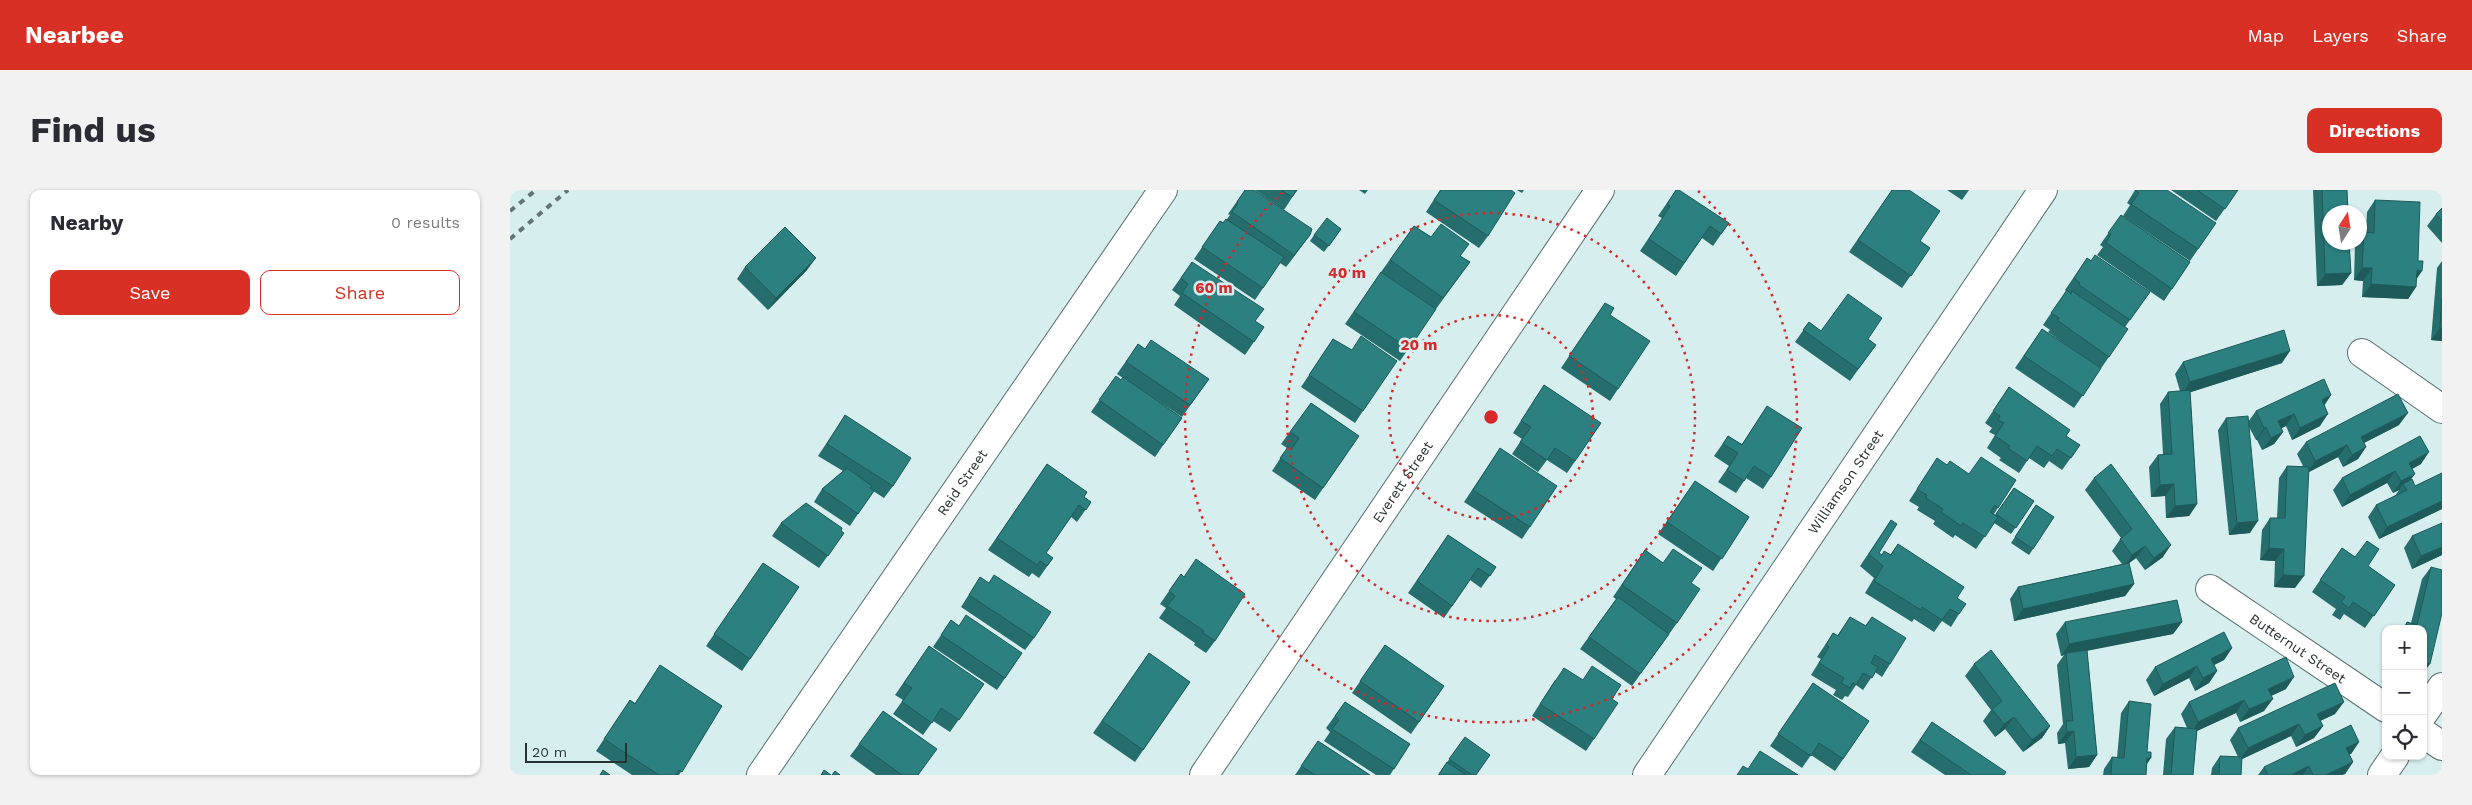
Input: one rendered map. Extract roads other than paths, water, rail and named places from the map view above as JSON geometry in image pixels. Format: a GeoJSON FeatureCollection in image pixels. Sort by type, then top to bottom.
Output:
{"type":"FeatureCollection","features":[{"type":"Feature","properties":{"kind":"street","name":"Reid Street"},"geometry":{"type":"LineString","coordinates":[[761,775],[1162,190]]}},
{"type":"Feature","properties":{"kind":"street","name":"Everett Street"},"geometry":{"type":"LineString","coordinates":[[1204,775],[1600,190]]}},
{"type":"Feature","properties":{"kind":"street","name":"Williamson Street"},"geometry":{"type":"LineString","coordinates":[[1647,775],[2043,190]]}},
{"type":"Feature","properties":{"kind":"street"},"geometry":{"type":"LineString","coordinates":[[2362,353],[2442,408]]}},
{"type":"Feature","properties":{"kind":"street","name":"Butternut Street"},"geometry":{"type":"LineString","coordinates":[[2210,589],[2382,705]]}},
{"type":"Feature","properties":{"kind":"street"},"geometry":{"type":"LineString","coordinates":[[2427,708],[2442,687]]}},
{"type":"Feature","properties":{"kind":"street"},"geometry":{"type":"LineString","coordinates":[[2427,736],[2442,746]]}},
{"type":"Feature","properties":{"kind":"street"},"geometry":{"type":"LineString","coordinates":[[2382,775],[2392,760]]}},
{"type":"Feature","properties":{"kind":"railway"},"geometry":{"type":"LineString","coordinates":[[510,211],[536,190]]}},
{"type":"Feature","properties":{"kind":"railway"},"geometry":{"type":"LineString","coordinates":[[510,239],[568,190]]}}]}
